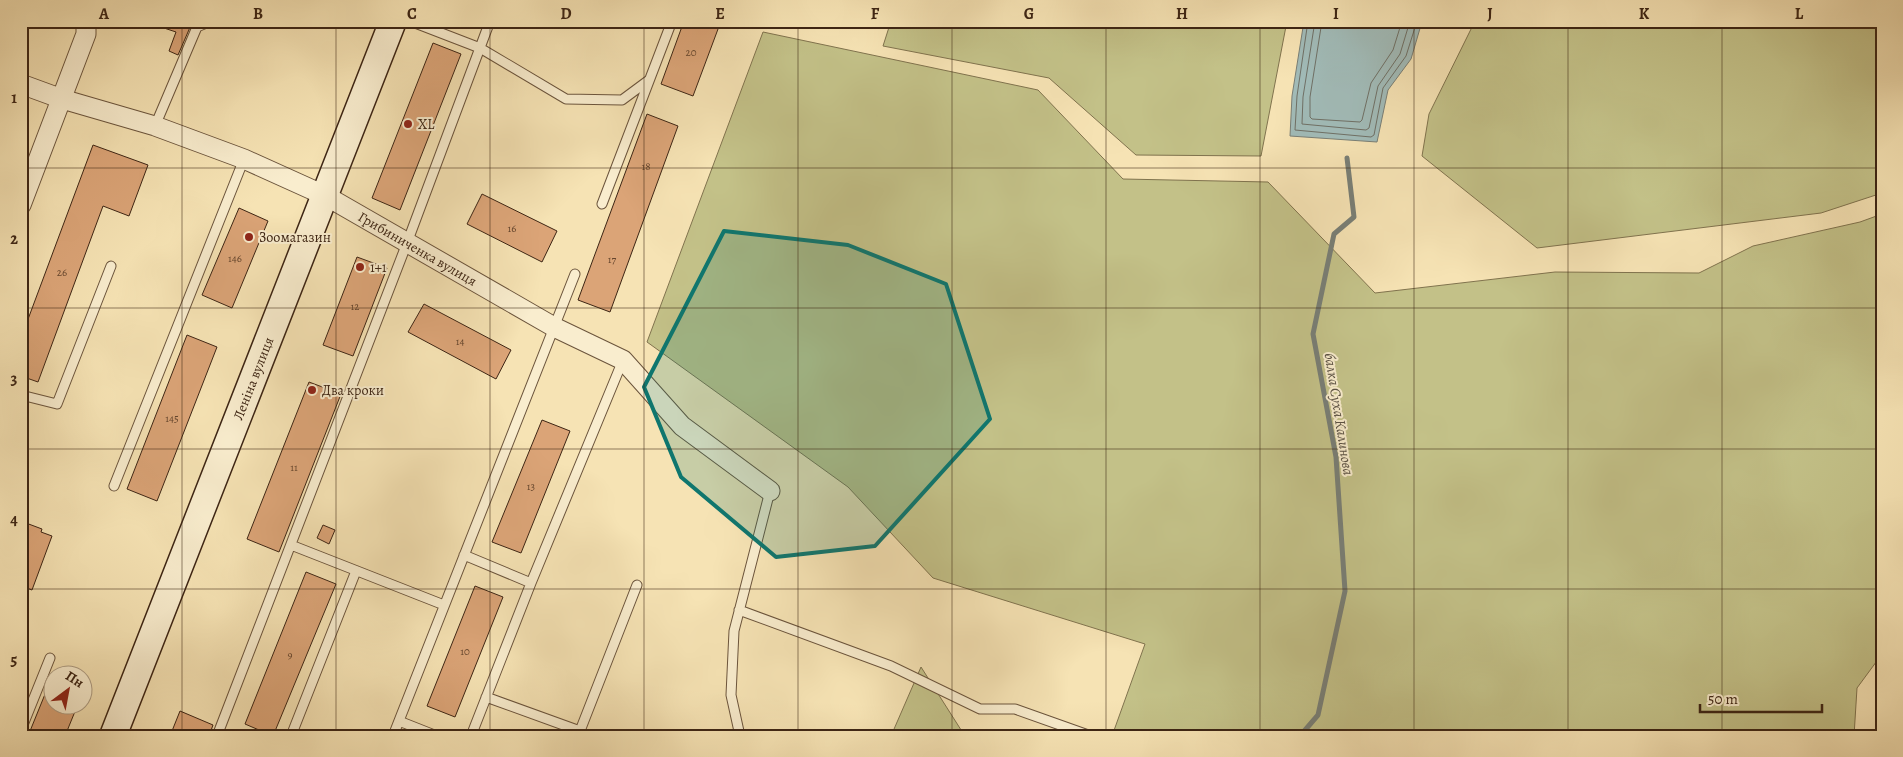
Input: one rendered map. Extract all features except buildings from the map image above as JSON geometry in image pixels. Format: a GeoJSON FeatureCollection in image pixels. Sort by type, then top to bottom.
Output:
{"type":"FeatureCollection","features":[{"type":"Feature","properties":{"kind":"main road","name":"Леніна вулиця"},"geometry":{"type":"LineString","coordinates":[[113,736],[393,21]]}},
{"type":"Feature","properties":{"kind":"street"},"geometry":{"type":"LineString","coordinates":[[21,205],[90,25]]}},
{"type":"Feature","properties":{"kind":"street","name":"Грибиниченка вулиця"},"geometry":{"type":"LineString","coordinates":[[21,84],[62,99],[155,126],[244,159],[326,196],[554,326],[623,360],[682,426],[770,491]]}},
{"type":"Feature","properties":{"kind":"lane"},"geometry":{"type":"LineString","coordinates":[[155,126],[197,28],[211,21]]}},
{"type":"Feature","properties":{"kind":"lane"},"geometry":{"type":"LineString","coordinates":[[410,21],[480,48],[566,99],[622,100],[649,80]]}},
{"type":"Feature","properties":{"kind":"lane"},"geometry":{"type":"LineString","coordinates":[[217,736],[407,243],[490,21]]}},
{"type":"Feature","properties":{"kind":"lane"},"geometry":{"type":"LineString","coordinates":[[602,204],[672,21]]}},
{"type":"Feature","properties":{"kind":"lane"},"geometry":{"type":"LineString","coordinates":[[114,486],[244,159]]}},
{"type":"Feature","properties":{"kind":"lane"},"geometry":{"type":"LineString","coordinates":[[21,395],[57,404],[111,266]]}},
{"type":"Feature","properties":{"kind":"lane"},"geometry":{"type":"LineString","coordinates":[[393,736],[575,274]]}},
{"type":"Feature","properties":{"kind":"lane"},"geometry":{"type":"LineString","coordinates":[[471,736],[531,583],[623,360]]}},
{"type":"Feature","properties":{"kind":"lane"},"geometry":{"type":"LineString","coordinates":[[740,736],[731,695],[734,631],[770,491]]}},
{"type":"Feature","properties":{"kind":"lane"},"geometry":{"type":"LineString","coordinates":[[291,545],[444,606]]}},
{"type":"Feature","properties":{"kind":"lane"},"geometry":{"type":"LineString","coordinates":[[464,555],[531,583]]}},
{"type":"Feature","properties":{"kind":"lane"},"geometry":{"type":"LineString","coordinates":[[291,736],[356,571]]}},
{"type":"Feature","properties":{"kind":"lane"},"geometry":{"type":"LineString","coordinates":[[486,697],[579,733],[637,584]]}},
{"type":"Feature","properties":{"kind":"lane"},"geometry":{"type":"LineString","coordinates":[[739,610],[891,666],[980,709],[1015,709],[1091,736]]}},
{"type":"Feature","properties":{"kind":"lane"},"geometry":{"type":"LineString","coordinates":[[21,730],[50,658]]}},
{"type":"Feature","properties":{"kind":"lane"},"geometry":{"type":"LineString","coordinates":[[399,721],[437,736]]}},
{"type":"Feature","properties":{"kind":"highlighted area"},"geometry":{"type":"Polygon","coordinates":[[[724,231],[848,245],[946,284],[990,419],[875,546],[776,557],[681,477],[644,387],[724,231]]]}},
{"type":"Feature","properties":{"kind":"shaded area"},"geometry":{"type":"Polygon","coordinates":[[[891,21],[1287,21],[1261,156],[1136,155],[1049,78],[883,46],[891,21]]]}},
{"type":"Feature","properties":{"kind":"shaded area"},"geometry":{"type":"Polygon","coordinates":[[[1475,21],[1882,21],[1882,193],[1821,213],[1537,248],[1422,156],[1429,114],[1475,21]]]}},
{"type":"Feature","properties":{"kind":"shaded area"},"geometry":{"type":"Polygon","coordinates":[[[763,32],[1038,90],[1123,179],[1268,182],[1375,293],[1555,272],[1699,273],[1753,246],[1860,222],[1882,214],[1882,654],[1857,688],[1854,736],[1112,736],[1145,644],[933,578],[848,487],[647,342],[763,32]]]}},
{"type":"Feature","properties":{"kind":"shaded area"},"geometry":{"type":"Polygon","coordinates":[[[921,667],[963,733],[965,736],[891,736],[921,667]]]}},
{"type":"Feature","properties":{"kind":"water"},"geometry":{"type":"Polygon","coordinates":[[[1304,21],[1428,21],[1421,25],[1411,59],[1388,90],[1377,142],[1290,136],[1292,96],[1304,21]]]}},
{"type":"Feature","properties":{"kind":"waterway","name":"балка Суха Калинова"},"geometry":{"type":"LineString","coordinates":[[1300,736],[1318,715],[1345,591],[1336,457],[1313,334],[1334,234],[1354,217],[1347,158]]}},
{"type":"Feature","properties":{"kind":"place","name":"XL"},"geometry":{"type":"Point","coordinates":[408,124]}},
{"type":"Feature","properties":{"kind":"place","name":"Зоомагазин"},"geometry":{"type":"Point","coordinates":[249,237]}},
{"type":"Feature","properties":{"kind":"place","name":"1+1"},"geometry":{"type":"Point","coordinates":[360,267]}},
{"type":"Feature","properties":{"kind":"place","name":"Два кроки"},"geometry":{"type":"Point","coordinates":[312,390]}}]}
